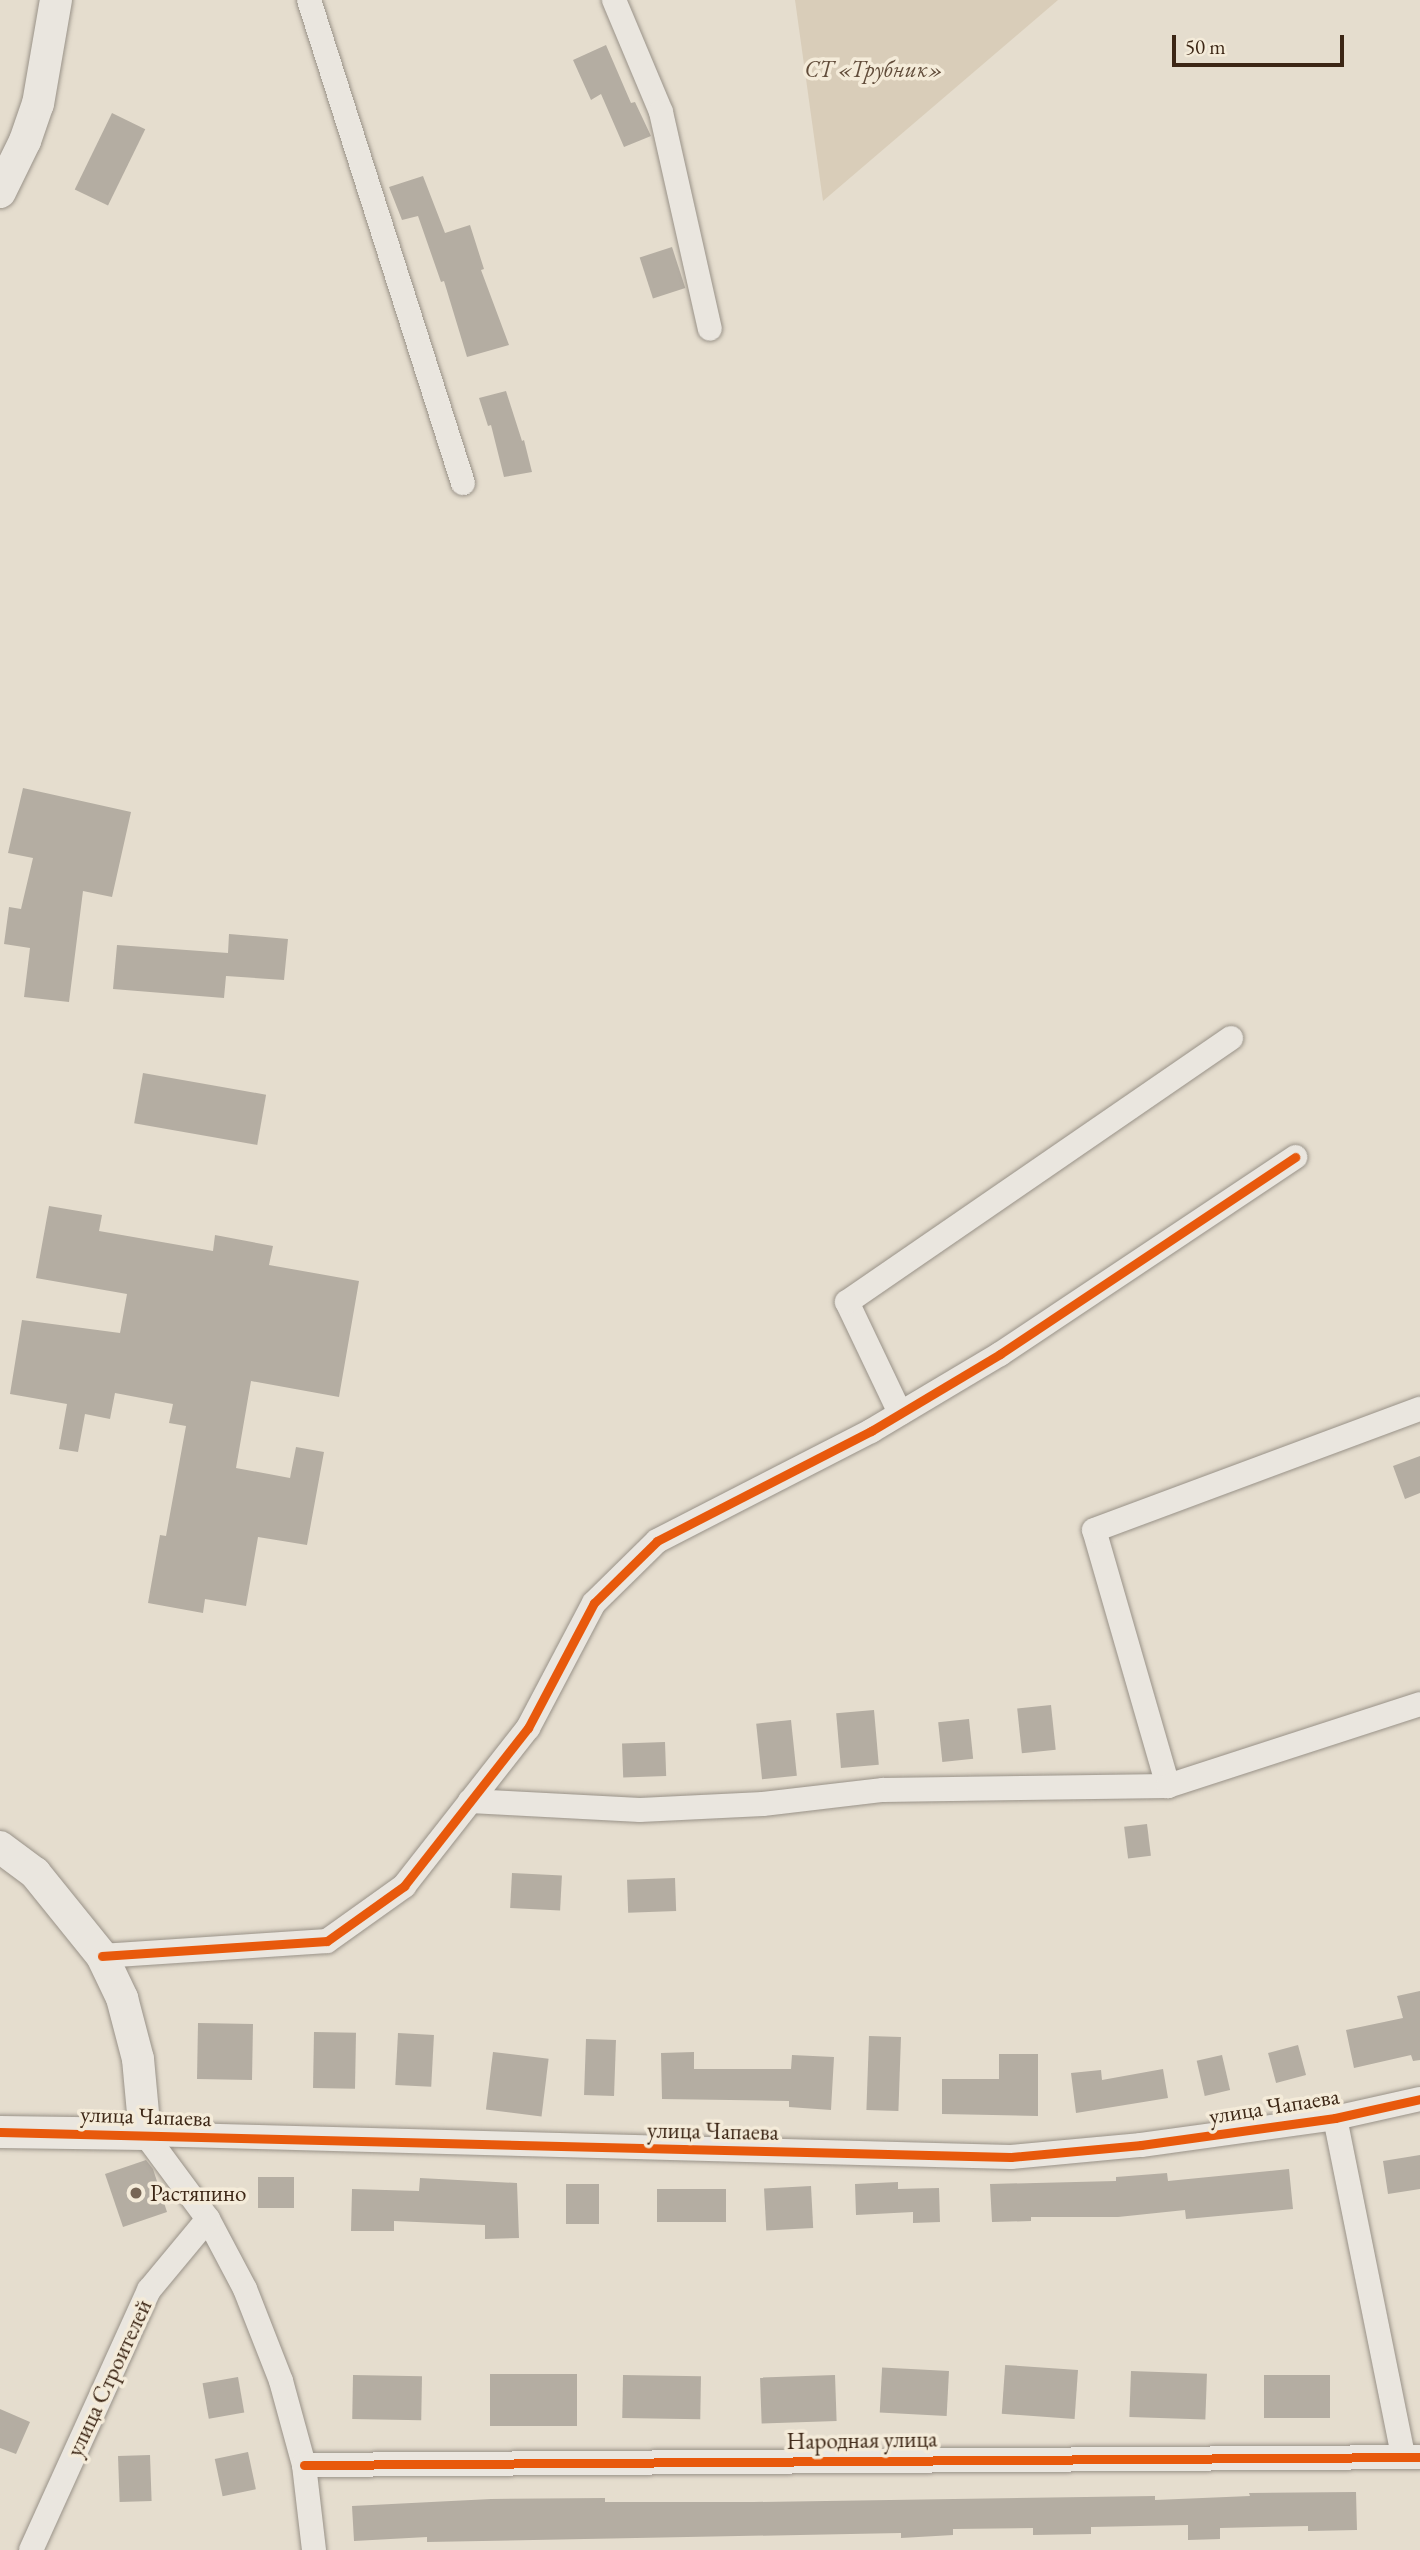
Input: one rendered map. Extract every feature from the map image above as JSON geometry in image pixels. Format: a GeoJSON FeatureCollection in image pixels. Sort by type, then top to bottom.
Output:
{"type":"FeatureCollection","features":[{"type":"Feature","properties":{"kind":"street"},"geometry":{"type":"LineString","coordinates":[[0,192],[25,141],[38,104],[56,0]]}},
{"type":"Feature","properties":{"kind":"street"},"geometry":{"type":"LineString","coordinates":[[309,0],[463,483]]}},
{"type":"Feature","properties":{"kind":"street"},"geometry":{"type":"LineString","coordinates":[[614,0],[661,112],[710,329]]}},
{"type":"Feature","properties":{"kind":"street"},"geometry":{"type":"LineString","coordinates":[[900,1413],[847,1302],[1231,1038]]}},
{"type":"Feature","properties":{"kind":"street"},"geometry":{"type":"LineString","coordinates":[[102,1956],[327,1941],[404,1886],[528,1728],[594,1603],[657,1541],[900,1413],[1000,1354],[1295,1157]]}},
{"type":"Feature","properties":{"kind":"street"},"geometry":{"type":"LineString","coordinates":[[1168,1786],[1094,1530],[1420,1409]]}},
{"type":"Feature","properties":{"kind":"street"},"geometry":{"type":"LineString","coordinates":[[470,1801],[640,1810],[763,1804],[883,1790],[1168,1786],[1420,1704]]}},
{"type":"Feature","properties":{"kind":"street"},"geometry":{"type":"LineString","coordinates":[[0,1847],[35,1874],[102,1956],[122,1998],[138,2059],[145,2134],[208,2219],[245,2289],[277,2369],[304,2465],[314,2550]]}},
{"type":"Feature","properties":{"kind":"street","name":"улица Чапаева"},"geometry":{"type":"LineString","coordinates":[[0,2132],[1011,2157],[1141,2145],[1335,2118],[1420,2099]]}},
{"type":"Feature","properties":{"kind":"street"},"geometry":{"type":"LineString","coordinates":[[1335,2118],[1411,2457]]}},
{"type":"Feature","properties":{"kind":"street","name":"улица Строителей"},"geometry":{"type":"LineString","coordinates":[[31,2550],[149,2290],[208,2219]]}},
{"type":"Feature","properties":{"kind":"street","name":"Народная улица"},"geometry":{"type":"LineString","coordinates":[[304,2465],[1411,2457]]}},
{"type":"Feature","properties":{"kind":"green space","name":"СТ «Трубник»"},"geometry":{"type":"Polygon","coordinates":[[[795,0],[1058,0],[823,201],[795,0]]]}},
{"type":"Feature","properties":{"kind":"building"},"geometry":{"type":"Polygon","coordinates":[[[606,45],[631,103],[635,102],[651,136],[624,147],[601,94],[591,100],[573,60],[606,45]]]}},
{"type":"Feature","properties":{"kind":"building"},"geometry":{"type":"Polygon","coordinates":[[[112,113],[145,129],[108,206],[75,189],[112,113]]]}},
{"type":"Feature","properties":{"kind":"building"},"geometry":{"type":"Polygon","coordinates":[[[423,176],[445,233],[470,225],[484,269],[481,270],[509,345],[467,357],[444,281],[441,282],[418,216],[402,220],[389,187],[423,176]]]}},
{"type":"Feature","properties":{"kind":"building"},"geometry":{"type":"Polygon","coordinates":[[[672,247],[685,288],[653,298],[640,258],[672,247]]]}},
{"type":"Feature","properties":{"kind":"building"},"geometry":{"type":"Polygon","coordinates":[[[506,391],[522,441],[524,440],[532,472],[504,477],[491,425],[488,426],[479,398],[506,391]]]}},
{"type":"Feature","properties":{"kind":"building"},"geometry":{"type":"Polygon","coordinates":[[[23,788],[131,812],[112,897],[83,891],[69,1002],[24,997],[30,948],[4,944],[9,907],[21,909],[33,858],[8,853],[23,788]]]}},
{"type":"Feature","properties":{"kind":"building"},"geometry":{"type":"Polygon","coordinates":[[[229,934],[288,939],[284,980],[226,976],[224,998],[113,989],[117,945],[228,953],[229,934]]]}},
{"type":"Feature","properties":{"kind":"building"},"geometry":{"type":"Polygon","coordinates":[[[143,1073],[266,1095],[257,1145],[134,1123],[143,1073]]]}},
{"type":"Feature","properties":{"kind":"building"},"geometry":{"type":"Polygon","coordinates":[[[49,1206],[102,1215],[99,1231],[213,1251],[215,1235],[273,1246],[269,1265],[359,1281],[339,1397],[251,1381],[236,1468],[290,1478],[296,1447],[324,1452],[307,1545],[258,1537],[246,1606],[205,1599],[203,1613],[148,1603],[160,1535],[166,1536],[186,1426],[169,1423],[173,1404],[115,1393],[110,1419],[85,1414],[78,1452],[59,1449],[67,1404],[10,1394],[22,1320],[120,1333],[127,1294],[36,1278],[49,1206]]]}},
{"type":"Feature","properties":{"kind":"building"},"geometry":{"type":"Polygon","coordinates":[[[1420,1456],[1420,1493],[1405,1499],[1393,1466],[1420,1456]]]}},
{"type":"Feature","properties":{"kind":"building"},"geometry":{"type":"Polygon","coordinates":[[[1051,1705],[1056,1750],[1022,1753],[1017,1709],[1051,1705]]]}},
{"type":"Feature","properties":{"kind":"building"},"geometry":{"type":"Polygon","coordinates":[[[874,1710],[879,1765],[841,1768],[836,1713],[874,1710]]]}},
{"type":"Feature","properties":{"kind":"building"},"geometry":{"type":"Polygon","coordinates":[[[969,1719],[973,1759],[942,1762],[938,1722],[969,1719]]]}},
{"type":"Feature","properties":{"kind":"building"},"geometry":{"type":"Polygon","coordinates":[[[791,1720],[797,1776],[762,1779],[756,1724],[791,1720]]]}},
{"type":"Feature","properties":{"kind":"building"},"geometry":{"type":"Polygon","coordinates":[[[665,1742],[666,1776],[623,1777],[622,1744],[665,1742]]]}},
{"type":"Feature","properties":{"kind":"building"},"geometry":{"type":"Polygon","coordinates":[[[1147,1824],[1151,1856],[1128,1859],[1124,1827],[1147,1824]]]}},
{"type":"Feature","properties":{"kind":"building"},"geometry":{"type":"Polygon","coordinates":[[[512,1873],[562,1876],[560,1911],[510,1908],[512,1873]]]}},
{"type":"Feature","properties":{"kind":"building"},"geometry":{"type":"Polygon","coordinates":[[[675,1878],[676,1911],[628,1913],[627,1880],[675,1878]]]}},
{"type":"Feature","properties":{"kind":"building"},"geometry":{"type":"Polygon","coordinates":[[[1420,1991],[1420,2060],[1413,2061],[1411,2055],[1354,2068],[1346,2030],[1403,2018],[1397,1996],[1420,1991]]]}},
{"type":"Feature","properties":{"kind":"building"},"geometry":{"type":"Polygon","coordinates":[[[198,2023],[253,2024],[252,2080],[197,2079],[198,2023]]]}},
{"type":"Feature","properties":{"kind":"building"},"geometry":{"type":"Polygon","coordinates":[[[314,2032],[356,2033],[355,2089],[313,2088],[314,2032]]]}},
{"type":"Feature","properties":{"kind":"building"},"geometry":{"type":"Polygon","coordinates":[[[398,2033],[434,2035],[431,2087],[395,2085],[398,2033]]]}},
{"type":"Feature","properties":{"kind":"building"},"geometry":{"type":"Polygon","coordinates":[[[869,2036],[901,2037],[898,2111],[866,2110],[869,2036]]]}},
{"type":"Feature","properties":{"kind":"building"},"geometry":{"type":"Polygon","coordinates":[[[586,2039],[616,2040],[614,2096],[584,2095],[586,2039]]]}},
{"type":"Feature","properties":{"kind":"building"},"geometry":{"type":"Polygon","coordinates":[[[1298,2045],[1306,2075],[1276,2083],[1268,2053],[1298,2045]]]}},
{"type":"Feature","properties":{"kind":"building"},"geometry":{"type":"Polygon","coordinates":[[[493,2052],[549,2059],[542,2116],[486,2110],[493,2052]]]}},
{"type":"Feature","properties":{"kind":"building"},"geometry":{"type":"Polygon","coordinates":[[[694,2052],[694,2069],[791,2069],[792,2055],[834,2057],[831,2110],[789,2107],[789,2101],[662,2099],[661,2053],[694,2052]]]}},
{"type":"Feature","properties":{"kind":"building"},"geometry":{"type":"Polygon","coordinates":[[[999,2054],[1038,2054],[1038,2116],[942,2114],[942,2079],[999,2079],[999,2054]]]}},
{"type":"Feature","properties":{"kind":"building"},"geometry":{"type":"Polygon","coordinates":[[[1222,2055],[1230,2090],[1205,2096],[1197,2061],[1222,2055]]]}},
{"type":"Feature","properties":{"kind":"building"},"geometry":{"type":"Polygon","coordinates":[[[1163,2069],[1168,2098],[1076,2113],[1071,2073],[1101,2070],[1102,2080],[1163,2069]]]}},
{"type":"Feature","properties":{"kind":"building"},"geometry":{"type":"Polygon","coordinates":[[[1420,2155],[1420,2189],[1388,2194],[1383,2161],[1420,2155]]]}},
{"type":"Feature","properties":{"kind":"building","name":"Растяпино"},"geometry":{"type":"Polygon","coordinates":[[[146,2160],[153,2169],[167,2212],[123,2227],[105,2174],[146,2160]]]}},
{"type":"Feature","properties":{"kind":"building"},"geometry":{"type":"Polygon","coordinates":[[[1289,2169],[1293,2209],[1186,2219],[1185,2210],[1118,2217],[1031,2217],[1031,2221],[992,2222],[990,2184],[1116,2181],[1116,2177],[1167,2173],[1168,2181],[1289,2169]]]}},
{"type":"Feature","properties":{"kind":"building"},"geometry":{"type":"Polygon","coordinates":[[[258,2177],[294,2177],[294,2208],[258,2208],[258,2177]]]}},
{"type":"Feature","properties":{"kind":"building"},"geometry":{"type":"Polygon","coordinates":[[[420,2178],[517,2183],[519,2238],[485,2239],[485,2225],[394,2221],[394,2231],[351,2231],[352,2189],[419,2191],[420,2178]]]}},
{"type":"Feature","properties":{"kind":"building"},"geometry":{"type":"Polygon","coordinates":[[[898,2182],[898,2189],[939,2188],[940,2222],[913,2223],[913,2212],[856,2215],[855,2184],[898,2182]]]}},
{"type":"Feature","properties":{"kind":"building"},"geometry":{"type":"Polygon","coordinates":[[[566,2184],[599,2184],[599,2224],[566,2224],[566,2184]]]}},
{"type":"Feature","properties":{"kind":"building"},"geometry":{"type":"Polygon","coordinates":[[[811,2186],[813,2228],[766,2230],[764,2188],[811,2186]]]}},
{"type":"Feature","properties":{"kind":"building"},"geometry":{"type":"Polygon","coordinates":[[[657,2189],[726,2189],[726,2222],[657,2222],[657,2189]]]}},
{"type":"Feature","properties":{"kind":"building"},"geometry":{"type":"Polygon","coordinates":[[[1005,2365],[1078,2370],[1075,2419],[1002,2414],[1005,2365]]]}},
{"type":"Feature","properties":{"kind":"building"},"geometry":{"type":"Polygon","coordinates":[[[882,2367],[949,2371],[947,2416],[880,2412],[882,2367]]]}},
{"type":"Feature","properties":{"kind":"building"},"geometry":{"type":"Polygon","coordinates":[[[1131,2371],[1207,2374],[1205,2420],[1129,2417],[1131,2371]]]}},
{"type":"Feature","properties":{"kind":"building"},"geometry":{"type":"Polygon","coordinates":[[[490,2374],[577,2374],[577,2426],[490,2426],[490,2374]]]}},
{"type":"Feature","properties":{"kind":"building"},"geometry":{"type":"Polygon","coordinates":[[[353,2375],[422,2376],[421,2420],[352,2419],[353,2375]]]}},
{"type":"Feature","properties":{"kind":"building"},"geometry":{"type":"Polygon","coordinates":[[[623,2375],[701,2376],[700,2419],[622,2418],[623,2375]]]}},
{"type":"Feature","properties":{"kind":"building"},"geometry":{"type":"Polygon","coordinates":[[[835,2375],[837,2421],[762,2424],[760,2378],[835,2375]]]}},
{"type":"Feature","properties":{"kind":"building"},"geometry":{"type":"Polygon","coordinates":[[[1264,2375],[1330,2375],[1330,2418],[1264,2418],[1264,2375]]]}},
{"type":"Feature","properties":{"kind":"building"},"geometry":{"type":"Polygon","coordinates":[[[238,2377],[244,2412],[209,2419],[203,2383],[238,2377]]]}},
{"type":"Feature","properties":{"kind":"building"},"geometry":{"type":"Polygon","coordinates":[[[0,2409],[30,2422],[16,2454],[0,2448],[0,2409]]]}},
{"type":"Feature","properties":{"kind":"building"},"geometry":{"type":"Polygon","coordinates":[[[248,2452],[256,2489],[223,2496],[215,2459],[248,2452]]]}},
{"type":"Feature","properties":{"kind":"building"},"geometry":{"type":"Polygon","coordinates":[[[150,2455],[152,2501],[120,2502],[118,2456],[150,2455]]]}},
{"type":"Feature","properties":{"kind":"building"},"geometry":{"type":"Polygon","coordinates":[[[1356,2492],[1357,2530],[1308,2531],[1308,2526],[1220,2528],[1220,2539],[1188,2540],[1188,2525],[1091,2527],[1091,2534],[1033,2535],[1033,2528],[953,2529],[953,2535],[901,2538],[901,2533],[427,2542],[427,2537],[354,2541],[352,2506],[491,2499],[605,2498],[605,2502],[754,2502],[1155,2496],[1155,2500],[1250,2496],[1249,2493],[1356,2492]]]}},
{"type":"Feature","properties":{"kind":"cycle path"},"geometry":{"type":"LineString","coordinates":[[102,1956],[327,1941],[404,1886],[528,1728],[594,1603],[657,1541],[871,1431],[1000,1354],[1295,1157]]}},
{"type":"Feature","properties":{"kind":"cycle path"},"geometry":{"type":"LineString","coordinates":[[0,2132],[1011,2157],[1141,2145],[1335,2118],[1420,2099]]}},
{"type":"Feature","properties":{"kind":"cycle path"},"geometry":{"type":"LineString","coordinates":[[304,2465],[1420,2457]]}},
{"type":"Feature","properties":{"kind":"place","name":"Растяпино"},"geometry":{"type":"Point","coordinates":[136,2193]}}]}
